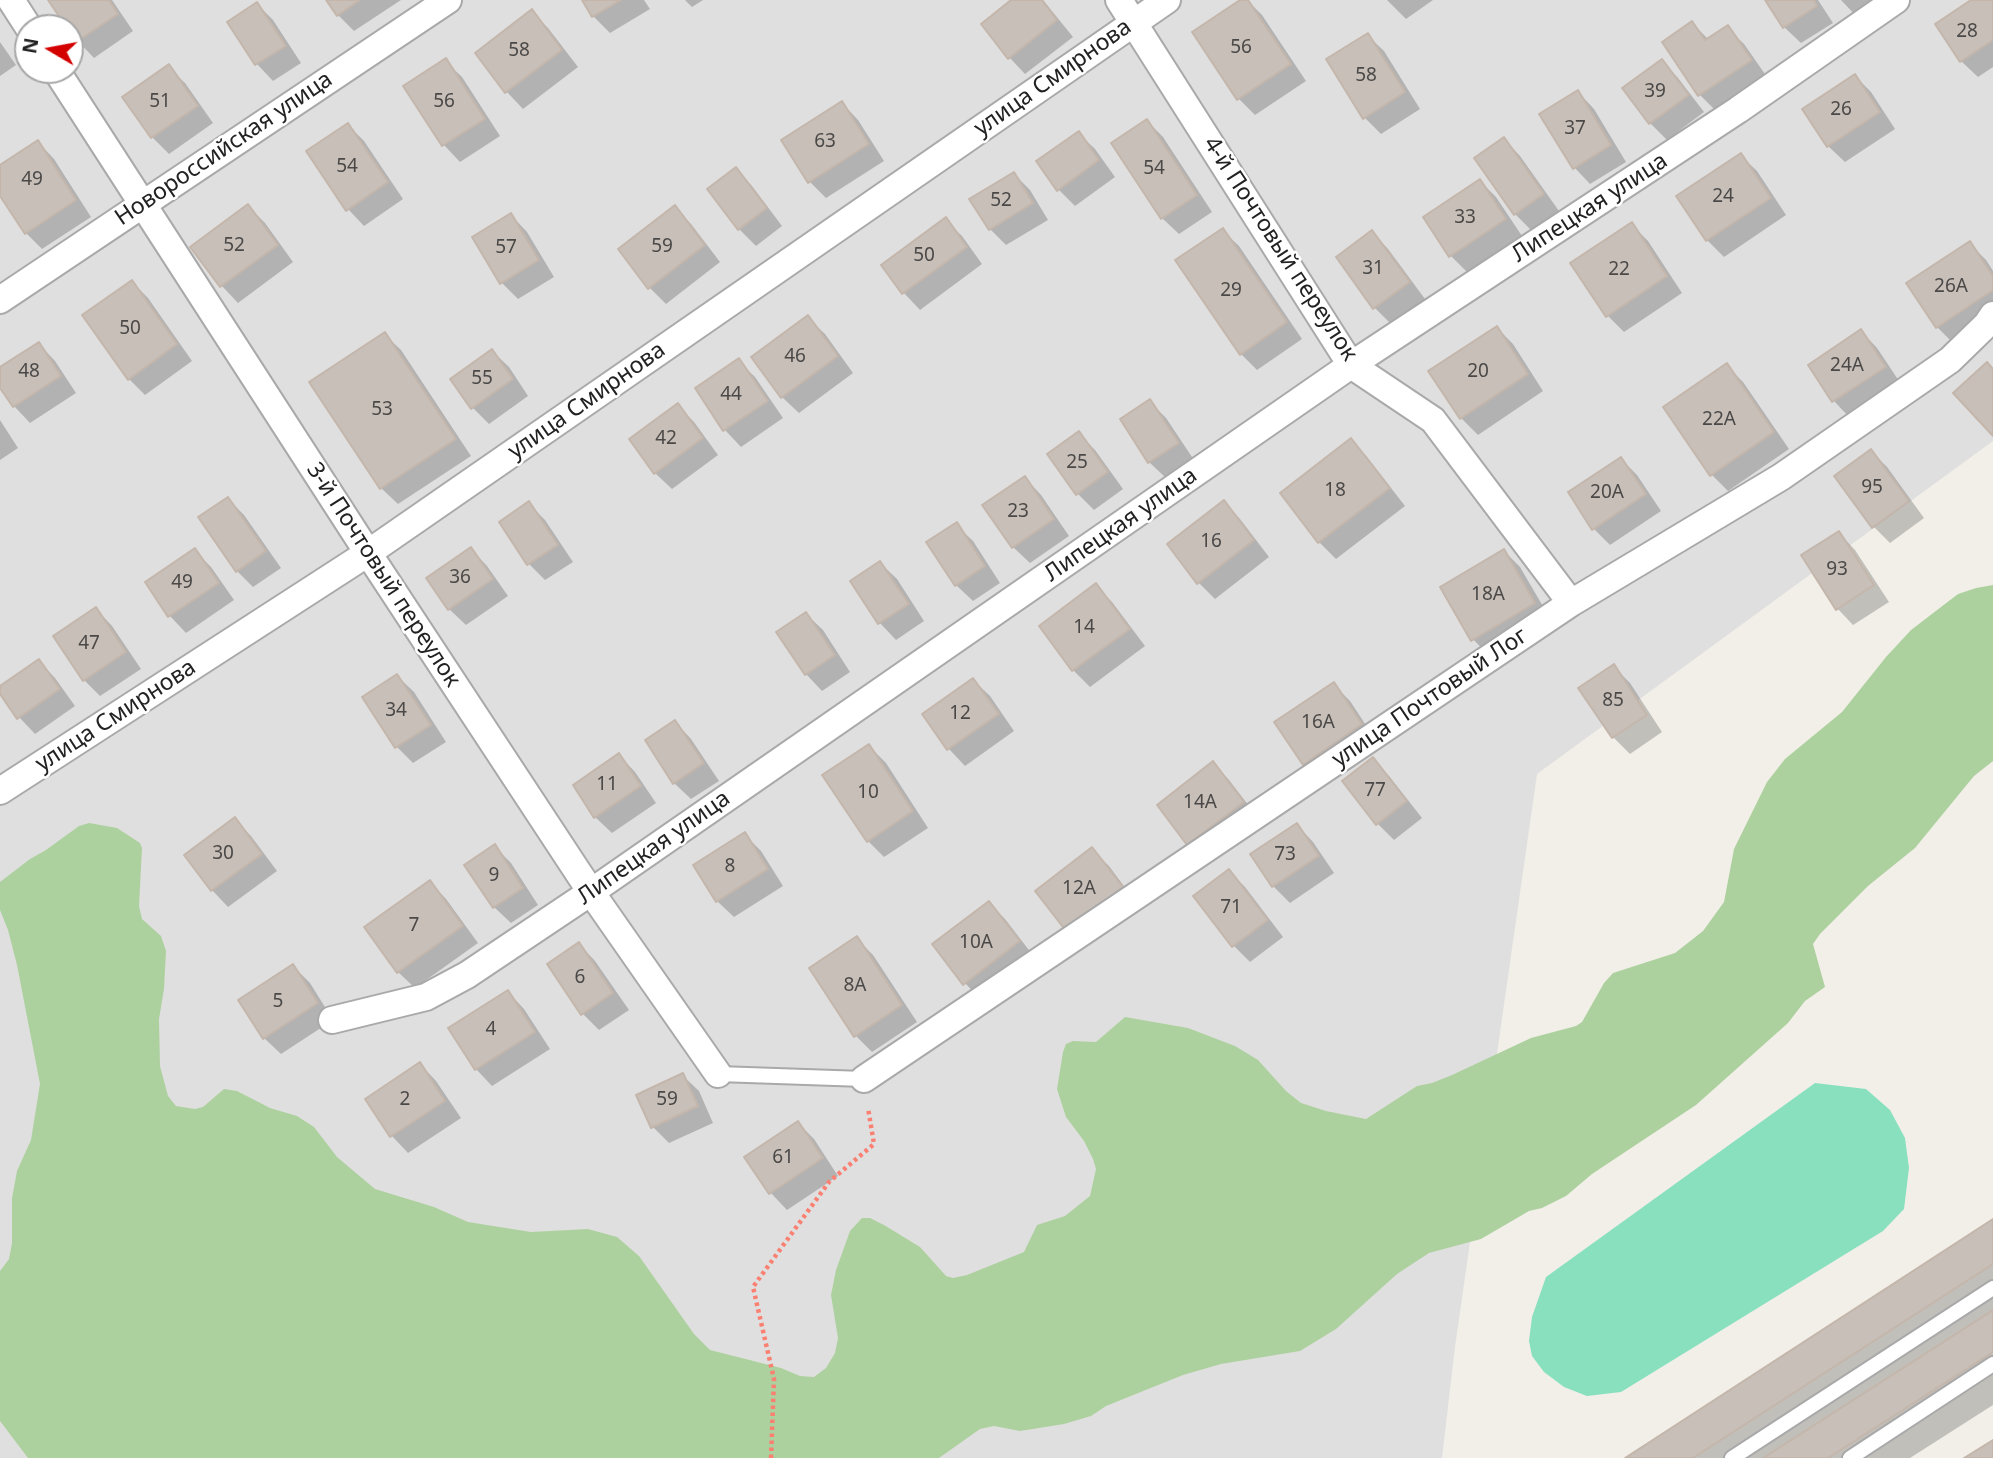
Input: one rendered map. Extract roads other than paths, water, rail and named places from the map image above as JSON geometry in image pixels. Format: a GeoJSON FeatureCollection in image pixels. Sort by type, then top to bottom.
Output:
{"type":"FeatureCollection","features":[{"type":"Feature","properties":{"kind":"street","name":"Новороссийская улица"},"geometry":{"type":"LineString","coordinates":[[0,300],[448,0]]}},
{"type":"Feature","properties":{"kind":"street","name":"улица Смирнова"},"geometry":{"type":"LineString","coordinates":[[0,791],[368,553],[1127,11],[1167,0]]}},
{"type":"Feature","properties":{"kind":"street","name":"Липецкая улица"},"geometry":{"type":"LineString","coordinates":[[332,1020],[426,997],[467,975],[591,892],[1351,365],[1738,110],[1896,0]]}},
{"type":"Feature","properties":{"kind":"street","name":"4-й Почтовый переулок"},"geometry":{"type":"LineString","coordinates":[[1127,11],[1351,365],[1433,419],[1571,603]]}},
{"type":"Feature","properties":{"kind":"street","name":"3-й Почтовый переулок"},"geometry":{"type":"LineString","coordinates":[[65,84],[591,892],[718,1074]]}},
{"type":"Feature","properties":{"kind":"street","name":"улица Почтовый Лог"},"geometry":{"type":"LineString","coordinates":[[864,1079],[1571,603],[1793,469],[1950,360],[1993,315]]}},
{"type":"Feature","properties":{"kind":"lane"},"geometry":{"type":"LineString","coordinates":[[718,1074],[864,1079]]}},
{"type":"Feature","properties":{"kind":"lane"},"geometry":{"type":"LineString","coordinates":[[1732,1458],[1993,1288]]}},
{"type":"Feature","properties":{"kind":"lane"},"geometry":{"type":"LineString","coordinates":[[1850,1458],[1993,1364]]}}]}
